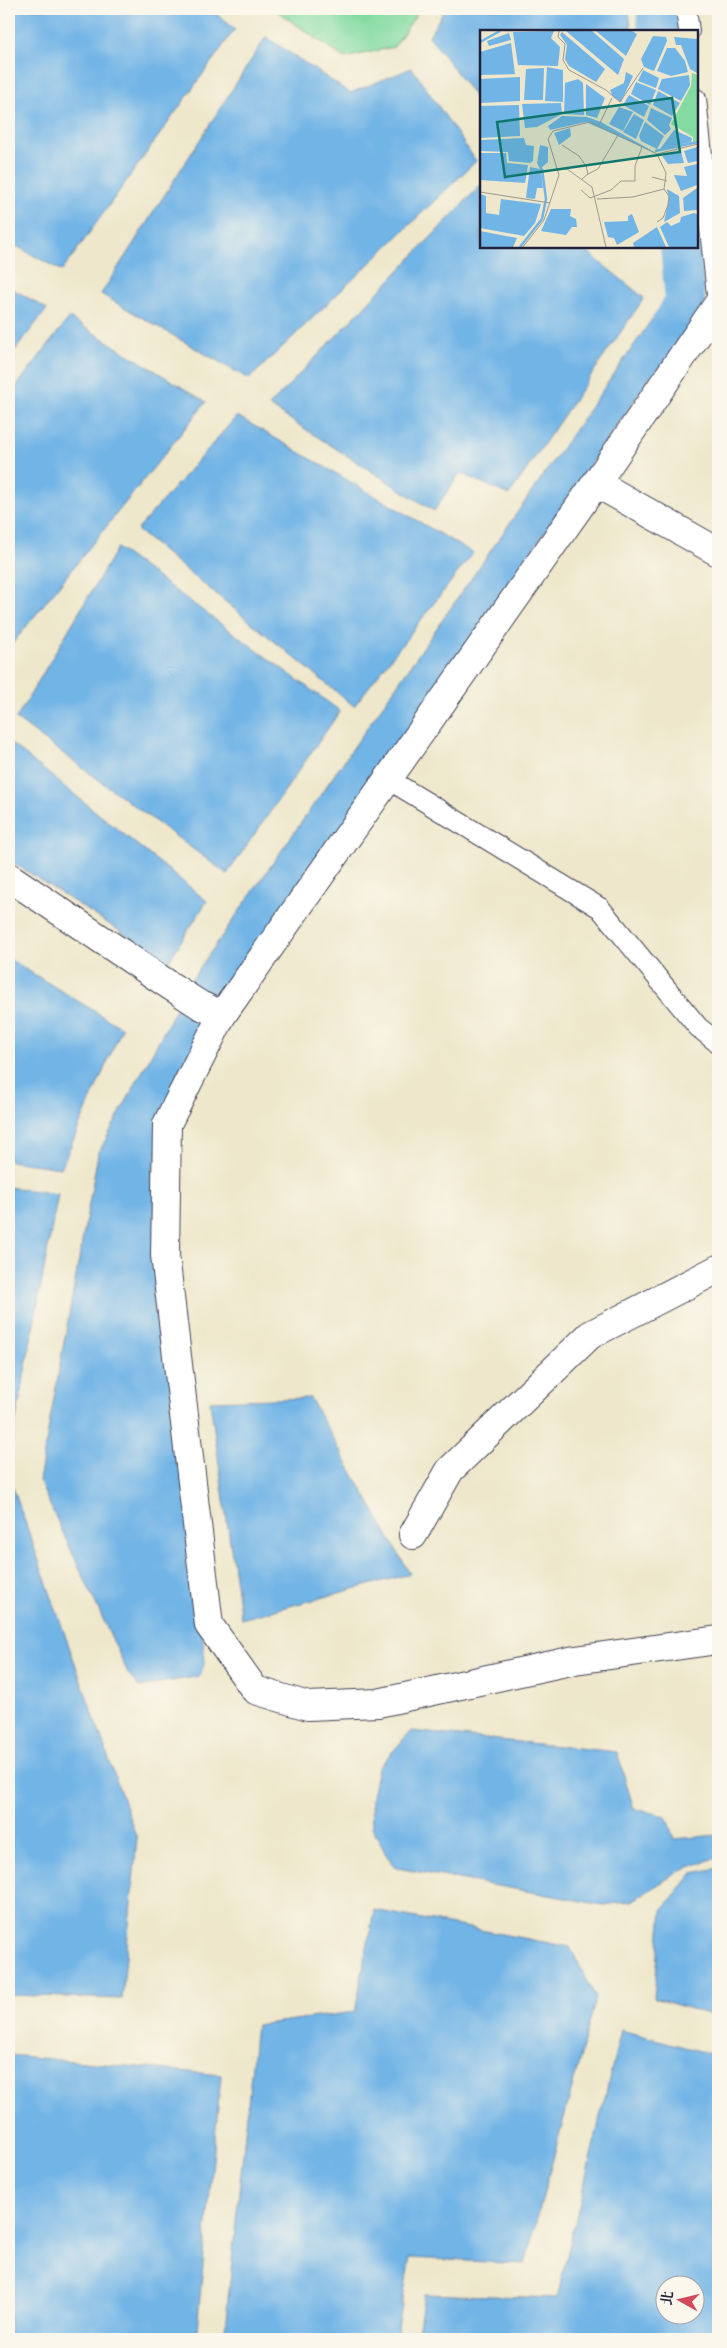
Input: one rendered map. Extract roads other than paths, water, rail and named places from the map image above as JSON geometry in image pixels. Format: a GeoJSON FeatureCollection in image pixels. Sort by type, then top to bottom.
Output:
{"type":"FeatureCollection","features":[{"type":"Feature","properties":{"kind":"street"},"geometry":{"type":"LineString","coordinates":[[718,304],[596,483],[388,779],[211,1010],[167,1124],[165,1255],[209,1625],[255,1690],[308,1706],[378,1704],[575,1660],[718,1640]]}},
{"type":"Feature","properties":{"kind":"street"},"geometry":{"type":"LineString","coordinates":[[596,483],[718,552]]}},
{"type":"Feature","properties":{"kind":"street"},"geometry":{"type":"LineString","coordinates":[[9,877],[166,983],[211,1010]]}},
{"type":"Feature","properties":{"kind":"street"},"geometry":{"type":"LineString","coordinates":[[413,1534],[450,1470],[590,1335],[718,1269]]}},
{"type":"Feature","properties":{"kind":"lane"},"geometry":{"type":"LineString","coordinates":[[686,9],[688,30]]}},
{"type":"Feature","properties":{"kind":"lane"},"geometry":{"type":"LineString","coordinates":[[697,108],[718,304]]}},
{"type":"Feature","properties":{"kind":"lane"},"geometry":{"type":"LineString","coordinates":[[388,779],[600,908],[698,1027],[718,1043]]}},
{"type":"Feature","properties":{"kind":"water"},"geometry":{"type":"Polygon","coordinates":[[[9,9],[210,9],[235,29],[62,271],[9,242],[9,9]]]}},
{"type":"Feature","properties":{"kind":"water"},"geometry":{"type":"Polygon","coordinates":[[[445,9],[629,9],[631,30],[480,30],[480,104],[429,36],[445,9]]]}},
{"type":"Feature","properties":{"kind":"water"},"geometry":{"type":"Polygon","coordinates":[[[266,37],[350,93],[412,68],[476,161],[249,379],[101,294],[266,37]]]}},
{"type":"Feature","properties":{"kind":"water"},"geometry":{"type":"Polygon","coordinates":[[[480,186],[480,248],[582,248],[644,298],[509,495],[460,473],[434,511],[269,406],[480,186]]]}},
{"type":"Feature","properties":{"kind":"water"},"geometry":{"type":"Polygon","coordinates":[[[9,287],[47,309],[9,358],[9,287]]]}},
{"type":"Feature","properties":{"kind":"water"},"geometry":{"type":"Polygon","coordinates":[[[662,305],[694,312],[178,1072],[152,1173],[205,1661],[200,1676],[139,1687],[128,1673],[39,1481],[98,1154],[192,979],[662,305]]]}},
{"type":"Feature","properties":{"kind":"water"},"geometry":{"type":"Polygon","coordinates":[[[69,318],[206,402],[9,648],[9,396],[69,318]]]}},
{"type":"Feature","properties":{"kind":"water"},"geometry":{"type":"Polygon","coordinates":[[[237,416],[473,553],[354,706],[137,530],[237,416]]]}},
{"type":"Feature","properties":{"kind":"water"},"geometry":{"type":"Polygon","coordinates":[[[117,548],[340,711],[227,874],[16,719],[117,548]]]}},
{"type":"Feature","properties":{"kind":"water"},"geometry":{"type":"Polygon","coordinates":[[[9,742],[207,901],[168,962],[9,860],[9,742]]]}},
{"type":"Feature","properties":{"kind":"water"},"geometry":{"type":"Polygon","coordinates":[[[9,959],[122,1028],[61,1168],[9,1161],[9,959]]]}},
{"type":"Feature","properties":{"kind":"water"},"geometry":{"type":"Polygon","coordinates":[[[9,1187],[58,1194],[10,1452],[9,1452],[9,1187]]]}},
{"type":"Feature","properties":{"kind":"water"},"geometry":{"type":"Polygon","coordinates":[[[310,1398],[410,1574],[241,1619],[210,1401],[310,1398]]]}},
{"type":"Feature","properties":{"kind":"water"},"geometry":{"type":"Polygon","coordinates":[[[9,1482],[11,1482],[137,1839],[122,1999],[9,1995],[9,1482]]]}},
{"type":"Feature","properties":{"kind":"water"},"geometry":{"type":"Polygon","coordinates":[[[411,1731],[617,1752],[634,1809],[666,1816],[674,1839],[718,1835],[718,1857],[681,1870],[632,1901],[604,1905],[397,1868],[387,1856],[372,1827],[371,1801],[378,1768],[411,1731]]]}},
{"type":"Feature","properties":{"kind":"water"},"geometry":{"type":"Polygon","coordinates":[[[718,1868],[718,2017],[654,1998],[662,1910],[693,1873],[718,1868]]]}},
{"type":"Feature","properties":{"kind":"water"},"geometry":{"type":"Polygon","coordinates":[[[374,1910],[570,1947],[596,1998],[525,2264],[410,2258],[396,2339],[224,2339],[256,2025],[355,2012],[374,1910]]]}},
{"type":"Feature","properties":{"kind":"water"},"geometry":{"type":"Polygon","coordinates":[[[621,2030],[718,2056],[718,2339],[417,2339],[424,2294],[557,2298],[621,2030]]]}},
{"type":"Feature","properties":{"kind":"water"},"geometry":{"type":"Polygon","coordinates":[[[9,2055],[221,2075],[196,2339],[9,2339],[9,2055]]]}},
{"type":"Feature","properties":{"kind":"waterway"},"geometry":{"type":"LineString","coordinates":[[656,9],[658,30]]}},
{"type":"Feature","properties":{"kind":"waterway"},"geometry":{"type":"LineString","coordinates":[[652,355],[668,332],[685,301],[680,248]]}}]}
